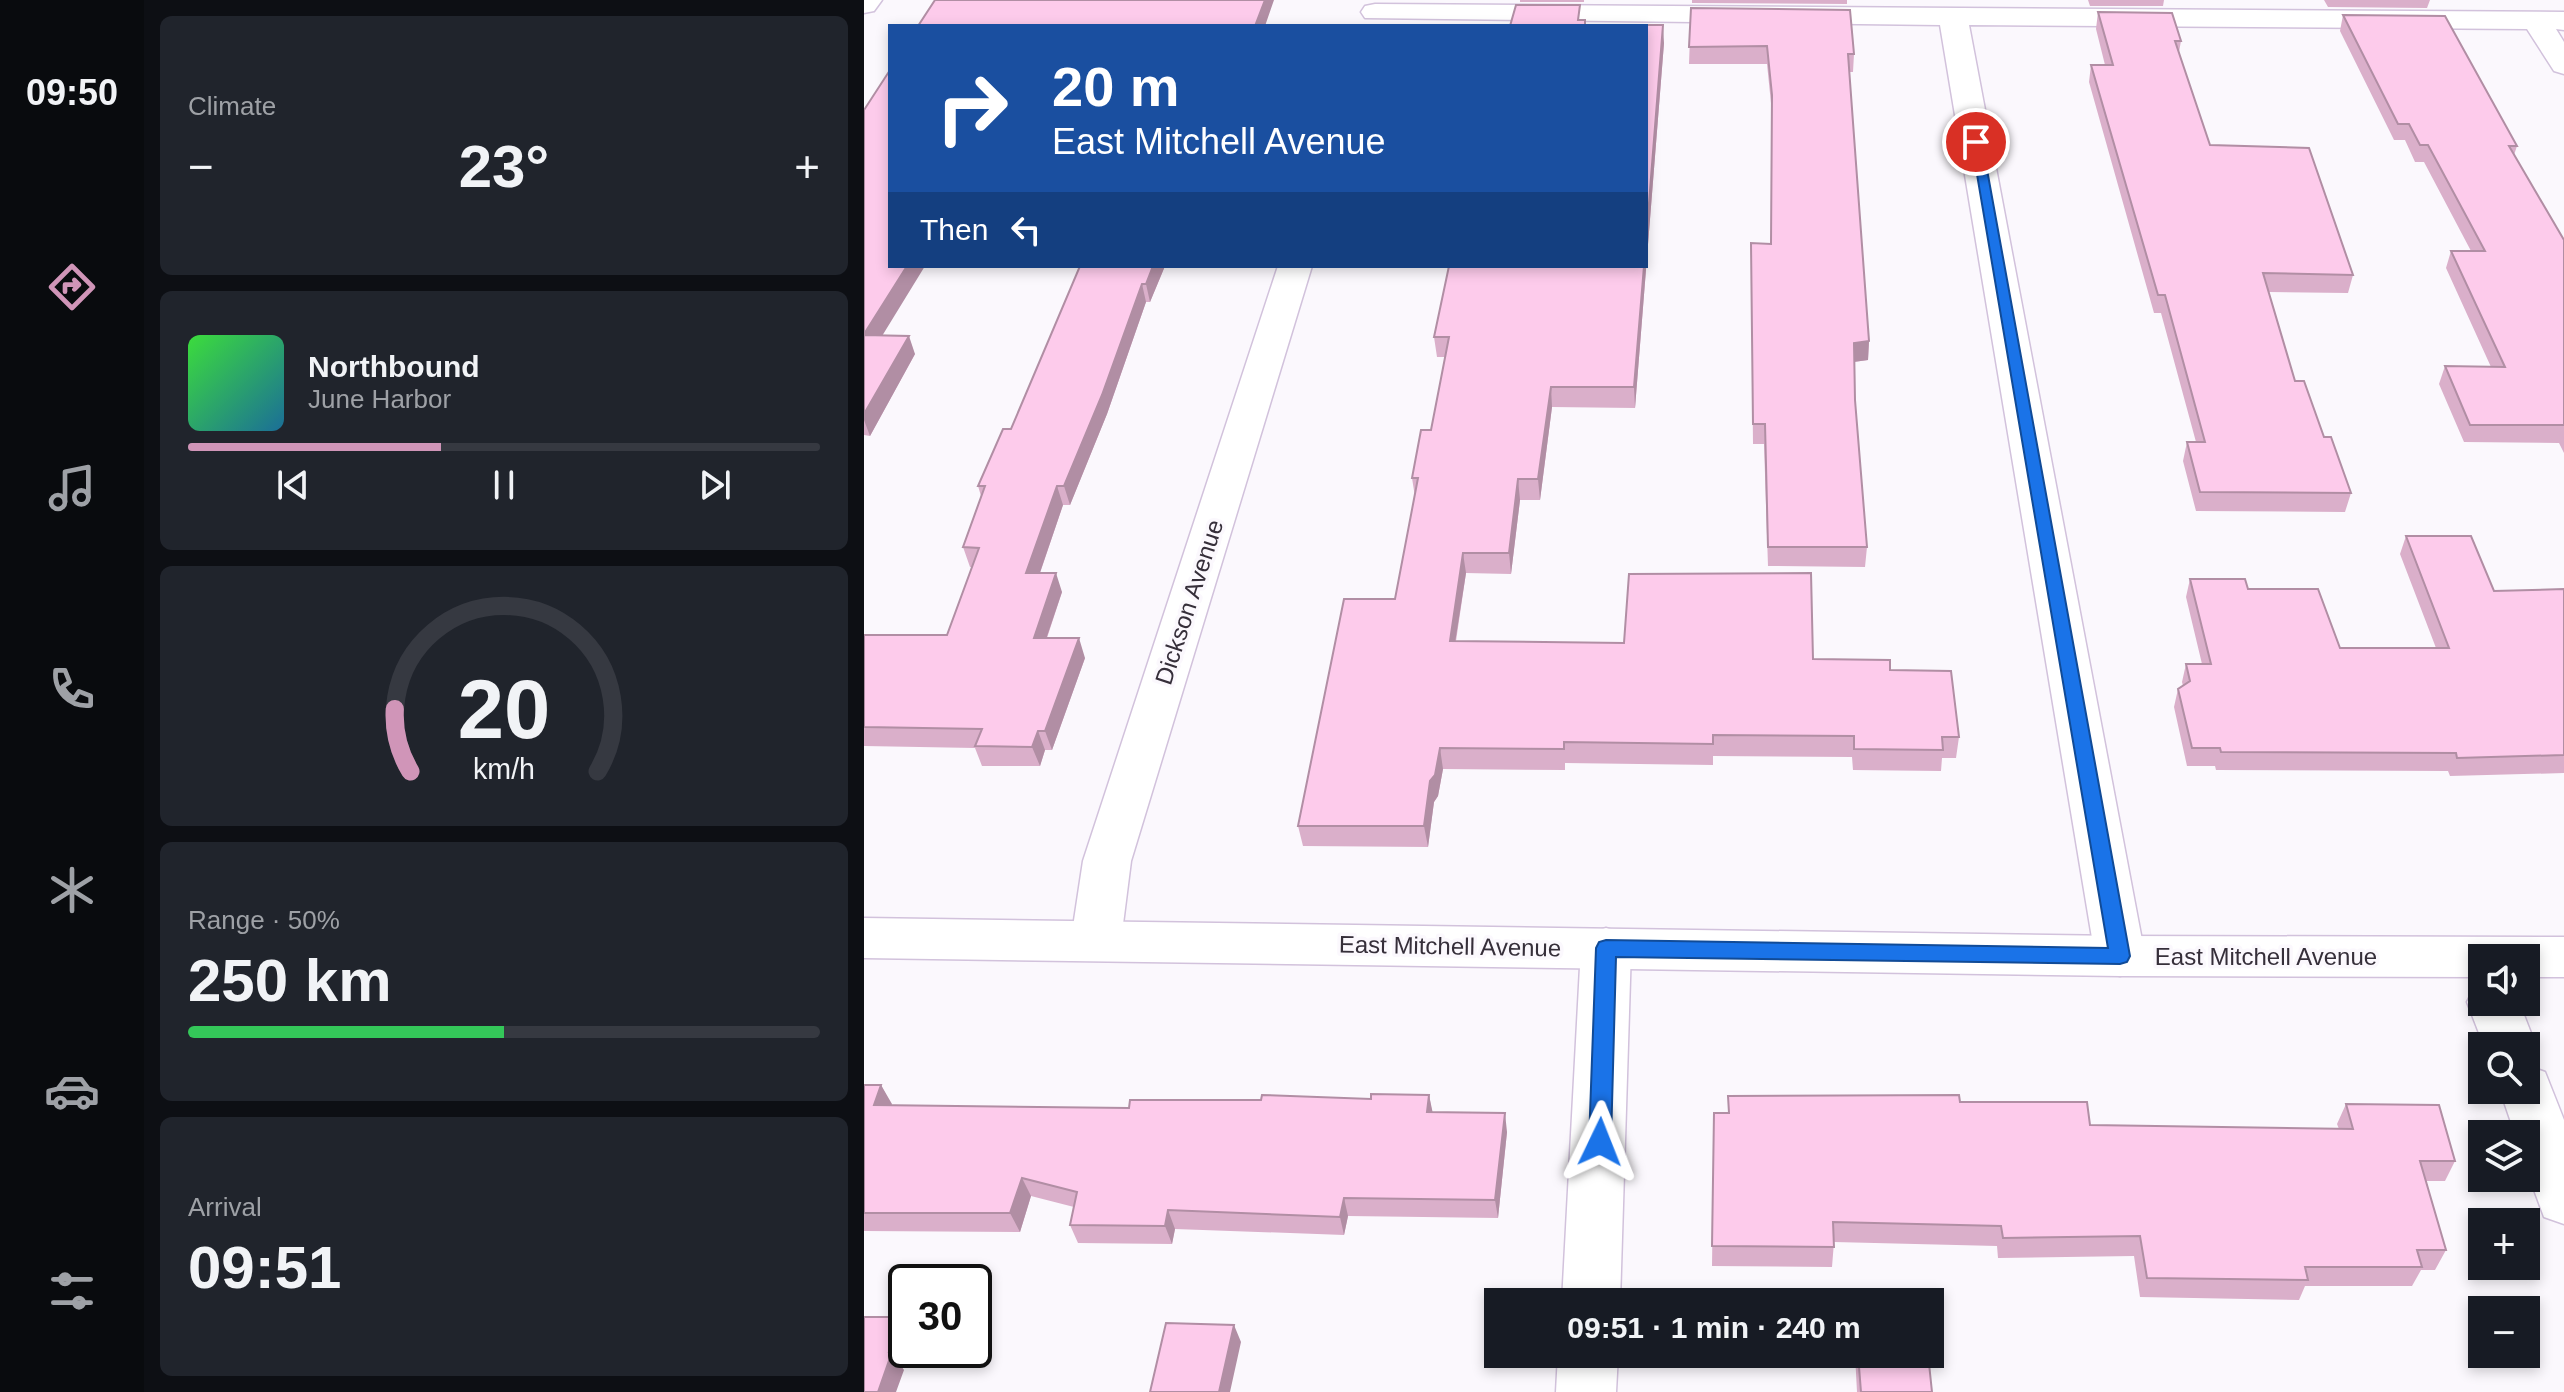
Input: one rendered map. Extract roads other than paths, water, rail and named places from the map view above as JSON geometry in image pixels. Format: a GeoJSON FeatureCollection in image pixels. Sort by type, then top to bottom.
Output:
{"type":"FeatureCollection","features":[{"type":"Feature","properties":{"kind":"street"},"geometry":{"type":"LineString","coordinates":[[864,5],[868,0]]}},
{"type":"Feature","properties":{"kind":"street"},"geometry":{"type":"LineString","coordinates":[[1375,13],[2550,21],[2564,65]]}},
{"type":"Feature","properties":{"kind":"street"},"geometry":{"type":"LineString","coordinates":[[1953,17],[2120,956]]}},
{"type":"Feature","properties":{"kind":"street","name":"Dickson Avenue"},"geometry":{"type":"LineString","coordinates":[[1096,940],[1107,861],[1294,268]]}},
{"type":"Feature","properties":{"kind":"street","name":"East Mitchell Avenue"},"geometry":{"type":"LineString","coordinates":[[864,938],[2468,964]]}},
{"type":"Feature","properties":{"kind":"street"},"geometry":{"type":"LineString","coordinates":[[1592,1288],[1606,948]]}},
{"type":"Feature","properties":{"kind":"street","name":"East Mitchell Avenue"},"geometry":{"type":"LineString","coordinates":[[2540,959],[2564,957]]}},
{"type":"Feature","properties":{"kind":"street"},"geometry":{"type":"LineString","coordinates":[[2531,1104],[2564,1199]]}},
{"type":"Feature","properties":{"kind":"street"},"geometry":{"type":"LineString","coordinates":[[1586,1392],[1587,1368]]}}]}
